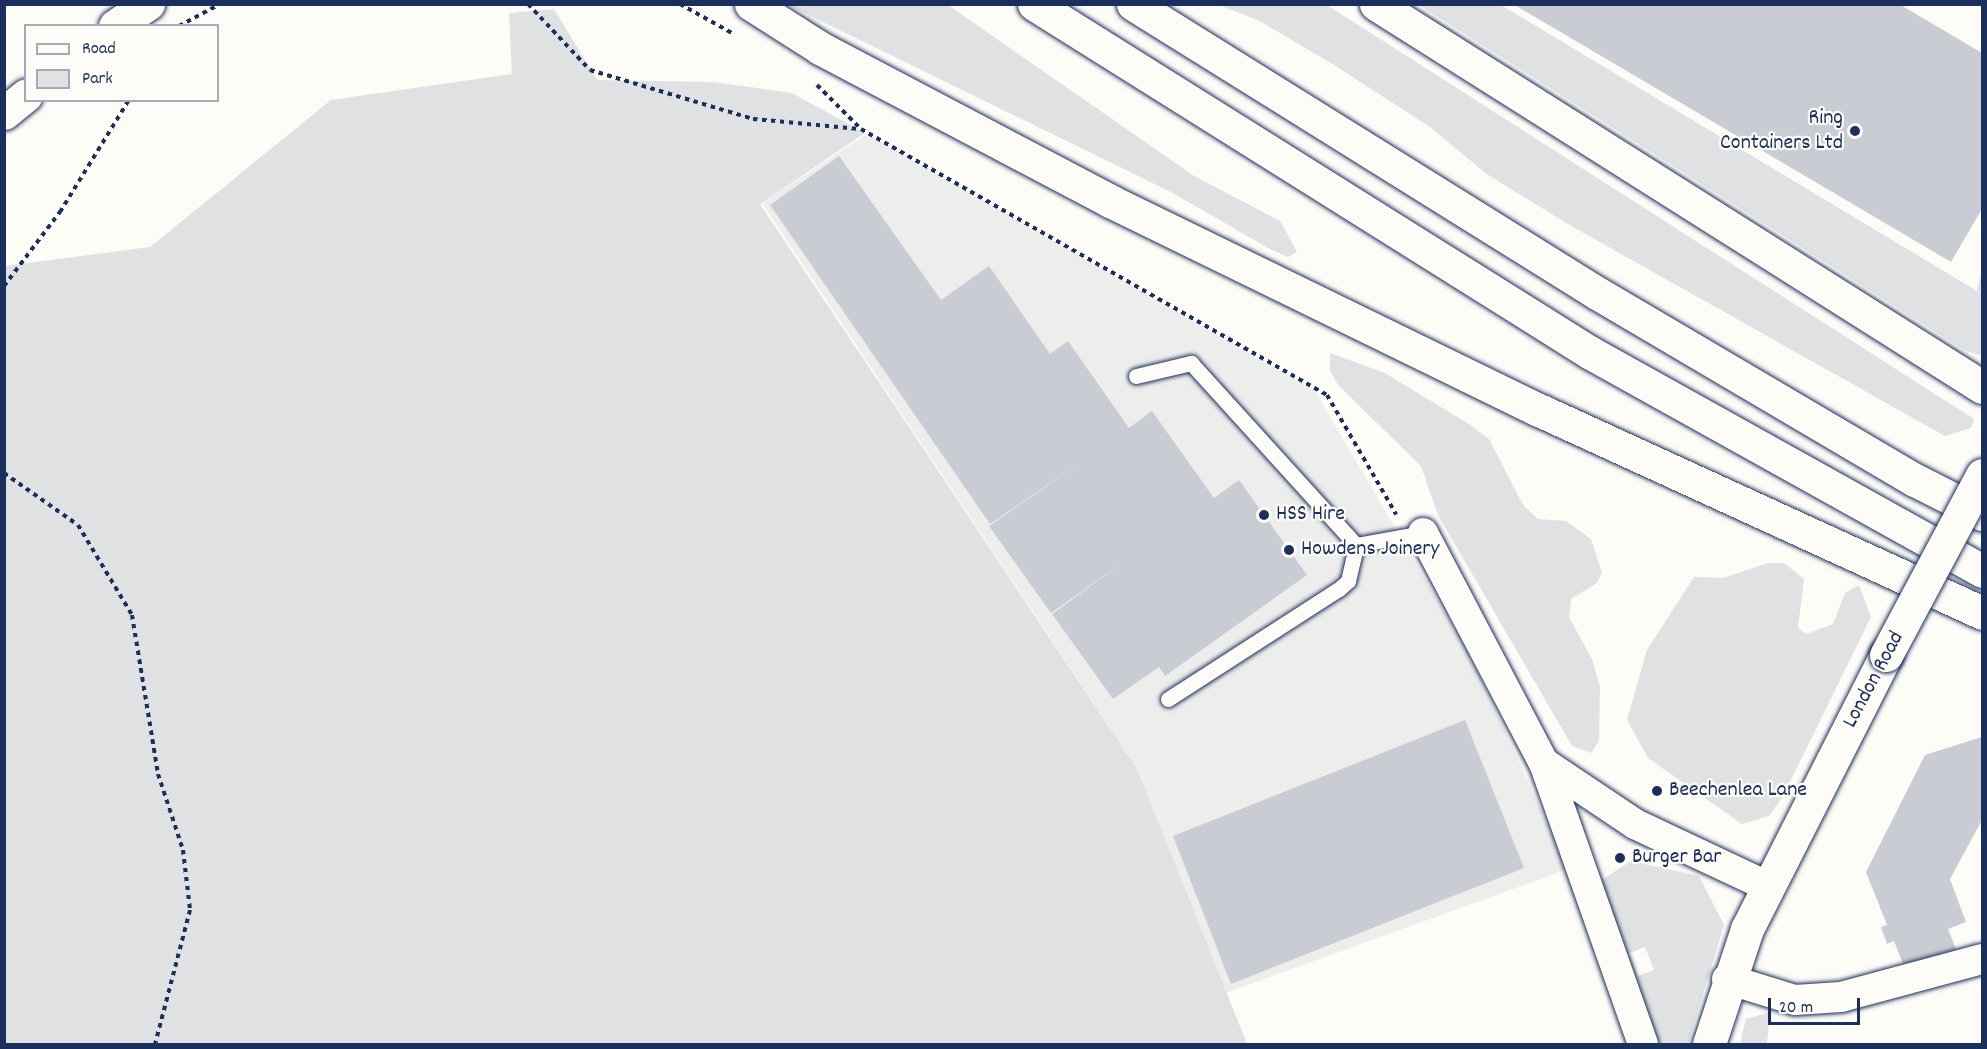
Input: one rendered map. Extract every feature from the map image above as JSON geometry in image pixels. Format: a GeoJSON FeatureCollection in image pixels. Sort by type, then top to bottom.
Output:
{"type":"FeatureCollection","features":[{"type":"Feature","properties":{"kind":"main road"},"geometry":{"type":"LineString","coordinates":[[118,24],[148,4]]}},
{"type":"Feature","properties":{"kind":"main road"},"geometry":{"type":"LineString","coordinates":[[751,4],[820,48],[1110,201],[1539,410],[1983,613]]}},
{"type":"Feature","properties":{"kind":"main road"},"geometry":{"type":"LineString","coordinates":[[1034,4],[1589,352],[1983,571]]}},
{"type":"Feature","properties":{"kind":"main road"},"geometry":{"type":"LineString","coordinates":[[1133,4],[1597,293],[1915,480],[1983,514]]}},
{"type":"Feature","properties":{"kind":"main road"},"geometry":{"type":"LineString","coordinates":[[1376,4],[1983,387]]}},
{"type":"Feature","properties":{"kind":"main road"},"geometry":{"type":"LineString","coordinates":[[4,112],[24,97]]}},
{"type":"Feature","properties":{"kind":"main road","name":"London Road"},"geometry":{"type":"LineString","coordinates":[[1709,1044],[1727,979],[1767,886],[1886,655],[1983,475]]}},
{"type":"Feature","properties":{"kind":"street"},"geometry":{"type":"LineString","coordinates":[[1423,533],[1544,763],[1643,1044]]}},
{"type":"Feature","properties":{"kind":"street"},"geometry":{"type":"LineString","coordinates":[[1544,763],[1635,824],[1767,886]]}},
{"type":"Feature","properties":{"kind":"street"},"geometry":{"type":"LineString","coordinates":[[1727,979],[1795,1000],[1841,997],[1983,959]]}},
{"type":"Feature","properties":{"kind":"lane"},"geometry":{"type":"LineString","coordinates":[[1136,376],[1191,363],[1356,545]]}},
{"type":"Feature","properties":{"kind":"lane"},"geometry":{"type":"LineString","coordinates":[[1356,545],[1423,533]]}},
{"type":"Feature","properties":{"kind":"lane"},"geometry":{"type":"LineString","coordinates":[[1168,699],[1339,589],[1347,581],[1356,545]]}},
{"type":"Feature","properties":{"kind":"path"},"geometry":{"type":"LineString","coordinates":[[182,24],[220,4]]}},
{"type":"Feature","properties":{"kind":"path"},"geometry":{"type":"LineString","coordinates":[[528,4],[590,70],[753,119],[861,129]]}},
{"type":"Feature","properties":{"kind":"path"},"geometry":{"type":"LineString","coordinates":[[807,75],[861,129],[1327,395],[1401,523],[1423,533]]}},
{"type":"Feature","properties":{"kind":"path"},"geometry":{"type":"LineString","coordinates":[[4,286],[60,212],[128,102]]}},
{"type":"Feature","properties":{"kind":"path"},"geometry":{"type":"LineString","coordinates":[[4,473],[78,525],[132,615],[158,774],[183,850],[190,910],[155,1044]]}},
{"type":"Feature","properties":{"kind":"shaded area"},"geometry":{"type":"Polygon","coordinates":[[[867,134],[1315,391],[1472,659],[1568,869],[1226,993],[1137,769],[762,203],[867,134]]]}},
{"type":"Feature","properties":{"kind":"green space"},"geometry":{"type":"Polygon","coordinates":[[[788,5],[948,5],[1194,176],[1280,221],[1297,252],[1288,257],[1268,248],[1171,192],[788,5]]]}},
{"type":"Feature","properties":{"kind":"green space"},"geometry":{"type":"Polygon","coordinates":[[[1219,5],[1327,5],[1974,419],[1971,428],[1945,436],[1573,227],[1488,175],[1430,127],[1334,65],[1260,21],[1219,5]]]}},
{"type":"Feature","properties":{"kind":"green space"},"geometry":{"type":"Polygon","coordinates":[[[1419,5],[1501,5],[1977,291],[1982,269],[1982,356],[1964,350],[1419,5]]]}},
{"type":"Feature","properties":{"kind":"green space"},"geometry":{"type":"Polygon","coordinates":[[[554,9],[597,80],[713,82],[792,93],[865,133],[760,204],[1137,769],[1247,1044],[5,1044],[5,266],[150,247],[331,100],[512,74],[509,13],[554,9]]]}},
{"type":"Feature","properties":{"kind":"green space"},"geometry":{"type":"Polygon","coordinates":[[[1330,353],[1385,373],[1472,426],[1489,439],[1523,505],[1538,519],[1566,521],[1591,539],[1602,573],[1597,583],[1571,599],[1569,617],[1592,659],[1600,687],[1599,741],[1591,753],[1572,746],[1438,515],[1421,466],[1338,385],[1330,371],[1330,353]]]}},
{"type":"Feature","properties":{"kind":"green space"},"geometry":{"type":"Polygon","coordinates":[[[1768,563],[1784,563],[1804,579],[1798,628],[1807,634],[1833,624],[1845,593],[1859,585],[1871,617],[1782,798],[1769,816],[1742,824],[1648,758],[1627,720],[1647,650],[1694,577],[1723,578],[1768,563]]]}},
{"type":"Feature","properties":{"kind":"green space"},"geometry":{"type":"Polygon","coordinates":[[[1631,861],[1699,876],[1724,925],[1688,1044],[1656,1044],[1600,881],[1631,861]],[[1645,947],[1629,953],[1638,976],[1654,970],[1645,947]]]}},
{"type":"Feature","properties":{"kind":"green space"},"geometry":{"type":"Polygon","coordinates":[[[1770,1012],[1767,1044],[1740,1044],[1746,1019],[1770,1012]]]}},
{"type":"Feature","properties":{"kind":"building","name":"Ring Containers Ltd"},"geometry":{"type":"Polygon","coordinates":[[[1513,4],[1899,4],[1982,53],[1982,209],[1951,262],[1513,4]]]}},
{"type":"Feature","properties":{"kind":"building"},"geometry":{"type":"Polygon","coordinates":[[[839,156],[941,300],[989,266],[1050,354],[1068,341],[1129,428],[1152,411],[1214,498],[1239,480],[1307,575],[1165,676],[1159,667],[1113,699],[1052,614],[1121,564],[1051,613],[989,526],[1082,461],[990,524],[770,205],[839,156]]]}},
{"type":"Feature","properties":{"kind":"building"},"geometry":{"type":"Polygon","coordinates":[[[1465,720],[1524,868],[1231,984],[1173,836],[1465,720]]]}},
{"type":"Feature","properties":{"kind":"building"},"geometry":{"type":"Polygon","coordinates":[[[1982,737],[1982,820],[1950,879],[1966,922],[1948,929],[1958,954],[1905,969],[1894,941],[1887,944],[1881,927],[1887,925],[1866,872],[1925,755],[1982,737]]]}},
{"type":"Feature","properties":{"kind":"place","name":"Ring Containers Ltd"},"geometry":{"type":"Point","coordinates":[1855,131]}},
{"type":"Feature","properties":{"kind":"place","name":"HSS Hire"},"geometry":{"type":"Point","coordinates":[1264,515]}},
{"type":"Feature","properties":{"kind":"place","name":"Howdens Joinery"},"geometry":{"type":"Point","coordinates":[1289,550]}},
{"type":"Feature","properties":{"kind":"place","name":"Beechenlea Lane"},"geometry":{"type":"Point","coordinates":[1657,791]}},
{"type":"Feature","properties":{"kind":"place","name":"Burger Bar"},"geometry":{"type":"Point","coordinates":[1620,858]}}]}
